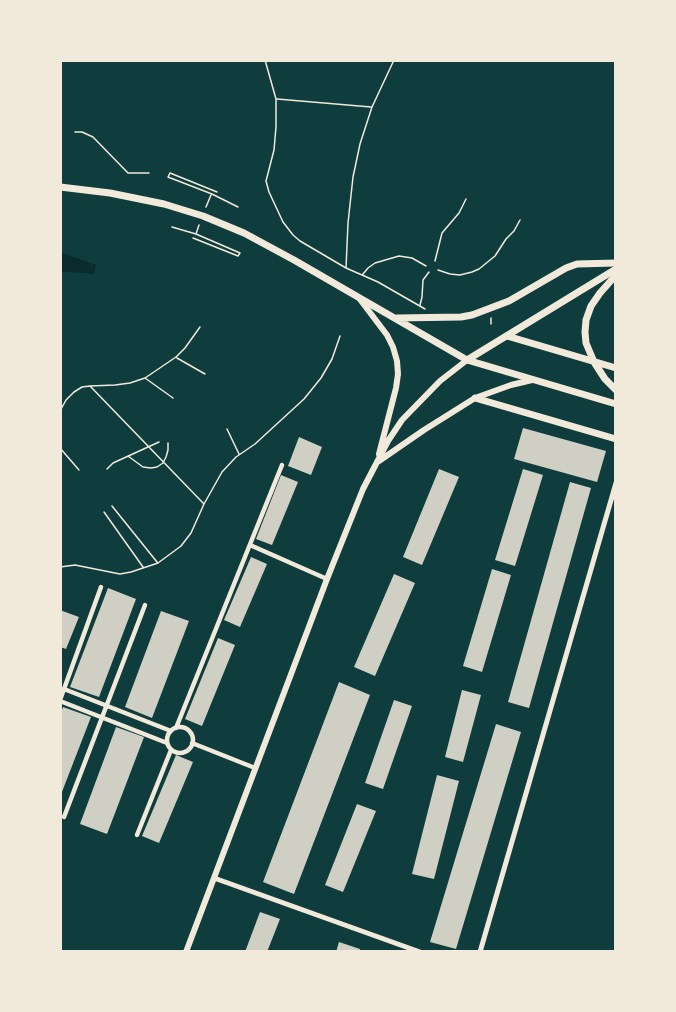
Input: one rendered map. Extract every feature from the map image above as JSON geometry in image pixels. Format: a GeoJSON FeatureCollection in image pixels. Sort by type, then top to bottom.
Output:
{"type":"FeatureCollection","features":[{"type":"Feature","properties":{"kind":"main road"},"geometry":{"type":"LineString","coordinates":[[60,187],[110,193],[164,204],[203,216],[244,233],[294,260],[467,360],[616,404]]}},
{"type":"Feature","properties":{"kind":"main road"},"geometry":{"type":"LineString","coordinates":[[394,318],[472,315],[509,301],[577,264],[616,263]]}},
{"type":"Feature","properties":{"kind":"main road"},"geometry":{"type":"LineString","coordinates":[[186,952],[348,524],[388,441],[402,420],[440,381],[467,360],[616,269]]}},
{"type":"Feature","properties":{"kind":"main road"},"geometry":{"type":"LineString","coordinates":[[616,275],[591,306],[585,332],[586,343],[594,362],[605,379],[616,390]]}},
{"type":"Feature","properties":{"kind":"main road"},"geometry":{"type":"LineString","coordinates":[[358,298],[387,335],[397,361],[396,388],[376,463]]}},
{"type":"Feature","properties":{"kind":"main road"},"geometry":{"type":"LineString","coordinates":[[507,336],[616,369]]}},
{"type":"Feature","properties":{"kind":"main road"},"geometry":{"type":"LineString","coordinates":[[376,463],[475,398],[532,380]]}},
{"type":"Feature","properties":{"kind":"main road"},"geometry":{"type":"LineString","coordinates":[[475,398],[616,439]]}},
{"type":"Feature","properties":{"kind":"street"},"geometry":{"type":"LineString","coordinates":[[64,689],[174,729],[181,728],[189,731],[192,743],[188,750],[176,753],[171,750],[167,737],[174,729],[282,465]]}},
{"type":"Feature","properties":{"kind":"street"},"geometry":{"type":"LineString","coordinates":[[480,952],[616,483]]}},
{"type":"Feature","properties":{"kind":"street"},"geometry":{"type":"LineString","coordinates":[[250,544],[327,579]]}},
{"type":"Feature","properties":{"kind":"street"},"geometry":{"type":"LineString","coordinates":[[101,587],[60,700],[167,743]]}},
{"type":"Feature","properties":{"kind":"street"},"geometry":{"type":"LineString","coordinates":[[64,817],[145,605]]}},
{"type":"Feature","properties":{"kind":"street"},"geometry":{"type":"LineString","coordinates":[[192,743],[255,768]]}},
{"type":"Feature","properties":{"kind":"street"},"geometry":{"type":"LineString","coordinates":[[137,835],[171,750]]}},
{"type":"Feature","properties":{"kind":"street"},"geometry":{"type":"LineString","coordinates":[[214,878],[420,952]]}},
{"type":"Feature","properties":{"kind":"path"},"geometry":{"type":"LineString","coordinates":[[265,60],[276,99],[274,150],[266,181],[283,222],[292,235],[346,268],[426,310]]}},
{"type":"Feature","properties":{"kind":"path"},"geometry":{"type":"LineString","coordinates":[[346,268],[353,177],[360,144],[372,107],[394,60]]}},
{"type":"Feature","properties":{"kind":"path"},"geometry":{"type":"LineString","coordinates":[[276,99],[372,107]]}},
{"type":"Feature","properties":{"kind":"path"},"geometry":{"type":"LineString","coordinates":[[75,132],[82,132],[93,137],[128,173],[149,173]]}},
{"type":"Feature","properties":{"kind":"path"},"geometry":{"type":"LineString","coordinates":[[217,192],[170,173],[168,177],[238,207]]}},
{"type":"Feature","properties":{"kind":"path"},"geometry":{"type":"LineString","coordinates":[[435,261],[442,233],[459,213],[466,199]]}},
{"type":"Feature","properties":{"kind":"path"},"geometry":{"type":"LineString","coordinates":[[438,270],[460,275],[479,269],[495,255],[520,220]]}},
{"type":"Feature","properties":{"kind":"path"},"geometry":{"type":"LineString","coordinates":[[172,226],[240,253],[238,256],[193,238]]}},
{"type":"Feature","properties":{"kind":"path"},"geometry":{"type":"LineString","coordinates":[[363,275],[375,263],[399,256],[412,258],[426,266]]}},
{"type":"Feature","properties":{"kind":"path"},"geometry":{"type":"LineString","coordinates":[[419,306],[423,280],[429,272]]}},
{"type":"Feature","properties":{"kind":"path"},"geometry":{"type":"LineString","coordinates":[[491,318],[491,324]]}},
{"type":"Feature","properties":{"kind":"path"},"geometry":{"type":"LineString","coordinates":[[60,411],[74,392],[90,386],[114,386],[146,378],[176,357],[200,327]]}},
{"type":"Feature","properties":{"kind":"path"},"geometry":{"type":"LineString","coordinates":[[60,567],[75,565],[120,574],[158,563],[181,546],[222,472],[239,454],[255,444],[304,399],[321,378],[332,359],[339,336]]}},
{"type":"Feature","properties":{"kind":"path"},"geometry":{"type":"LineString","coordinates":[[176,357],[205,374]]}},
{"type":"Feature","properties":{"kind":"path"},"geometry":{"type":"LineString","coordinates":[[146,378],[173,398]]}},
{"type":"Feature","properties":{"kind":"path"},"geometry":{"type":"LineString","coordinates":[[90,386],[204,504]]}},
{"type":"Feature","properties":{"kind":"path"},"geometry":{"type":"LineString","coordinates":[[227,429],[239,454]]}},
{"type":"Feature","properties":{"kind":"path"},"geometry":{"type":"LineString","coordinates":[[107,469],[113,463],[159,442]]}},
{"type":"Feature","properties":{"kind":"path"},"geometry":{"type":"LineString","coordinates":[[128,456],[143,467],[157,467],[163,463],[168,443]]}},
{"type":"Feature","properties":{"kind":"path"},"geometry":{"type":"LineString","coordinates":[[60,448],[79,470]]}},
{"type":"Feature","properties":{"kind":"path"},"geometry":{"type":"LineString","coordinates":[[112,506],[158,563]]}},
{"type":"Feature","properties":{"kind":"path"},"geometry":{"type":"LineString","coordinates":[[104,512],[144,568]]}},
{"type":"Feature","properties":{"kind":"water"},"geometry":{"type":"Polygon","coordinates":[[[60,252],[96,265],[94,274],[60,271],[60,252]]]}},
{"type":"Feature","properties":{"kind":"building"},"geometry":{"type":"Polygon","coordinates":[[[523,428],[606,451],[597,482],[514,459],[523,428]]]}},
{"type":"Feature","properties":{"kind":"building"},"geometry":{"type":"Polygon","coordinates":[[[299,437],[322,447],[311,475],[288,466],[299,437]]]}},
{"type":"Feature","properties":{"kind":"building"},"geometry":{"type":"Polygon","coordinates":[[[439,469],[459,477],[422,565],[403,557],[439,469]]]}},
{"type":"Feature","properties":{"kind":"building"},"geometry":{"type":"Polygon","coordinates":[[[523,469],[543,475],[515,566],[495,560],[523,469]]]}},
{"type":"Feature","properties":{"kind":"building"},"geometry":{"type":"Polygon","coordinates":[[[281,475],[298,482],[272,545],[256,539],[281,475]]]}},
{"type":"Feature","properties":{"kind":"building"},"geometry":{"type":"Polygon","coordinates":[[[570,482],[591,488],[529,708],[508,702],[570,482]]]}},
{"type":"Feature","properties":{"kind":"building"},"geometry":{"type":"Polygon","coordinates":[[[251,557],[267,564],[240,627],[224,620],[251,557]]]}},
{"type":"Feature","properties":{"kind":"building"},"geometry":{"type":"Polygon","coordinates":[[[492,569],[511,575],[482,672],[463,666],[492,569]]]}},
{"type":"Feature","properties":{"kind":"building"},"geometry":{"type":"Polygon","coordinates":[[[394,574],[415,583],[375,676],[354,667],[394,574]]]}},
{"type":"Feature","properties":{"kind":"building"},"geometry":{"type":"Polygon","coordinates":[[[108,588],[136,599],[99,697],[70,687],[108,588]]]}},
{"type":"Feature","properties":{"kind":"building"},"geometry":{"type":"Polygon","coordinates":[[[60,610],[79,617],[66,649],[60,647],[60,610]]]}},
{"type":"Feature","properties":{"kind":"building"},"geometry":{"type":"Polygon","coordinates":[[[161,611],[189,621],[152,718],[125,707],[161,611]]]}},
{"type":"Feature","properties":{"kind":"building"},"geometry":{"type":"Polygon","coordinates":[[[218,638],[235,645],[202,726],[185,719],[218,638]]]}},
{"type":"Feature","properties":{"kind":"building"},"geometry":{"type":"Polygon","coordinates":[[[339,682],[370,695],[294,894],[263,882],[339,682]]]}},
{"type":"Feature","properties":{"kind":"building"},"geometry":{"type":"Polygon","coordinates":[[[462,690],[481,695],[463,762],[445,757],[462,690]]]}},
{"type":"Feature","properties":{"kind":"building"},"geometry":{"type":"Polygon","coordinates":[[[394,700],[412,706],[383,789],[365,783],[394,700]]]}},
{"type":"Feature","properties":{"kind":"building"},"geometry":{"type":"Polygon","coordinates":[[[63,707],[91,717],[60,797],[60,716],[63,707]]]}},
{"type":"Feature","properties":{"kind":"building"},"geometry":{"type":"Polygon","coordinates":[[[496,724],[521,732],[456,949],[430,942],[496,724]]]}},
{"type":"Feature","properties":{"kind":"building"},"geometry":{"type":"Polygon","coordinates":[[[116,727],[144,737],[107,834],[80,824],[116,727]]]}},
{"type":"Feature","properties":{"kind":"building"},"geometry":{"type":"Polygon","coordinates":[[[176,755],[193,762],[159,843],[142,836],[176,755]]]}},
{"type":"Feature","properties":{"kind":"building"},"geometry":{"type":"Polygon","coordinates":[[[437,775],[459,781],[434,879],[412,874],[437,775]]]}},
{"type":"Feature","properties":{"kind":"building"},"geometry":{"type":"Polygon","coordinates":[[[357,804],[376,811],[343,892],[325,885],[357,804]]]}},
{"type":"Feature","properties":{"kind":"building"},"geometry":{"type":"Polygon","coordinates":[[[260,912],[280,919],[267,952],[245,952],[260,912]]]}},
{"type":"Feature","properties":{"kind":"building"},"geometry":{"type":"Polygon","coordinates":[[[339,942],[360,949],[359,952],[336,952],[339,942]]]}}]}
